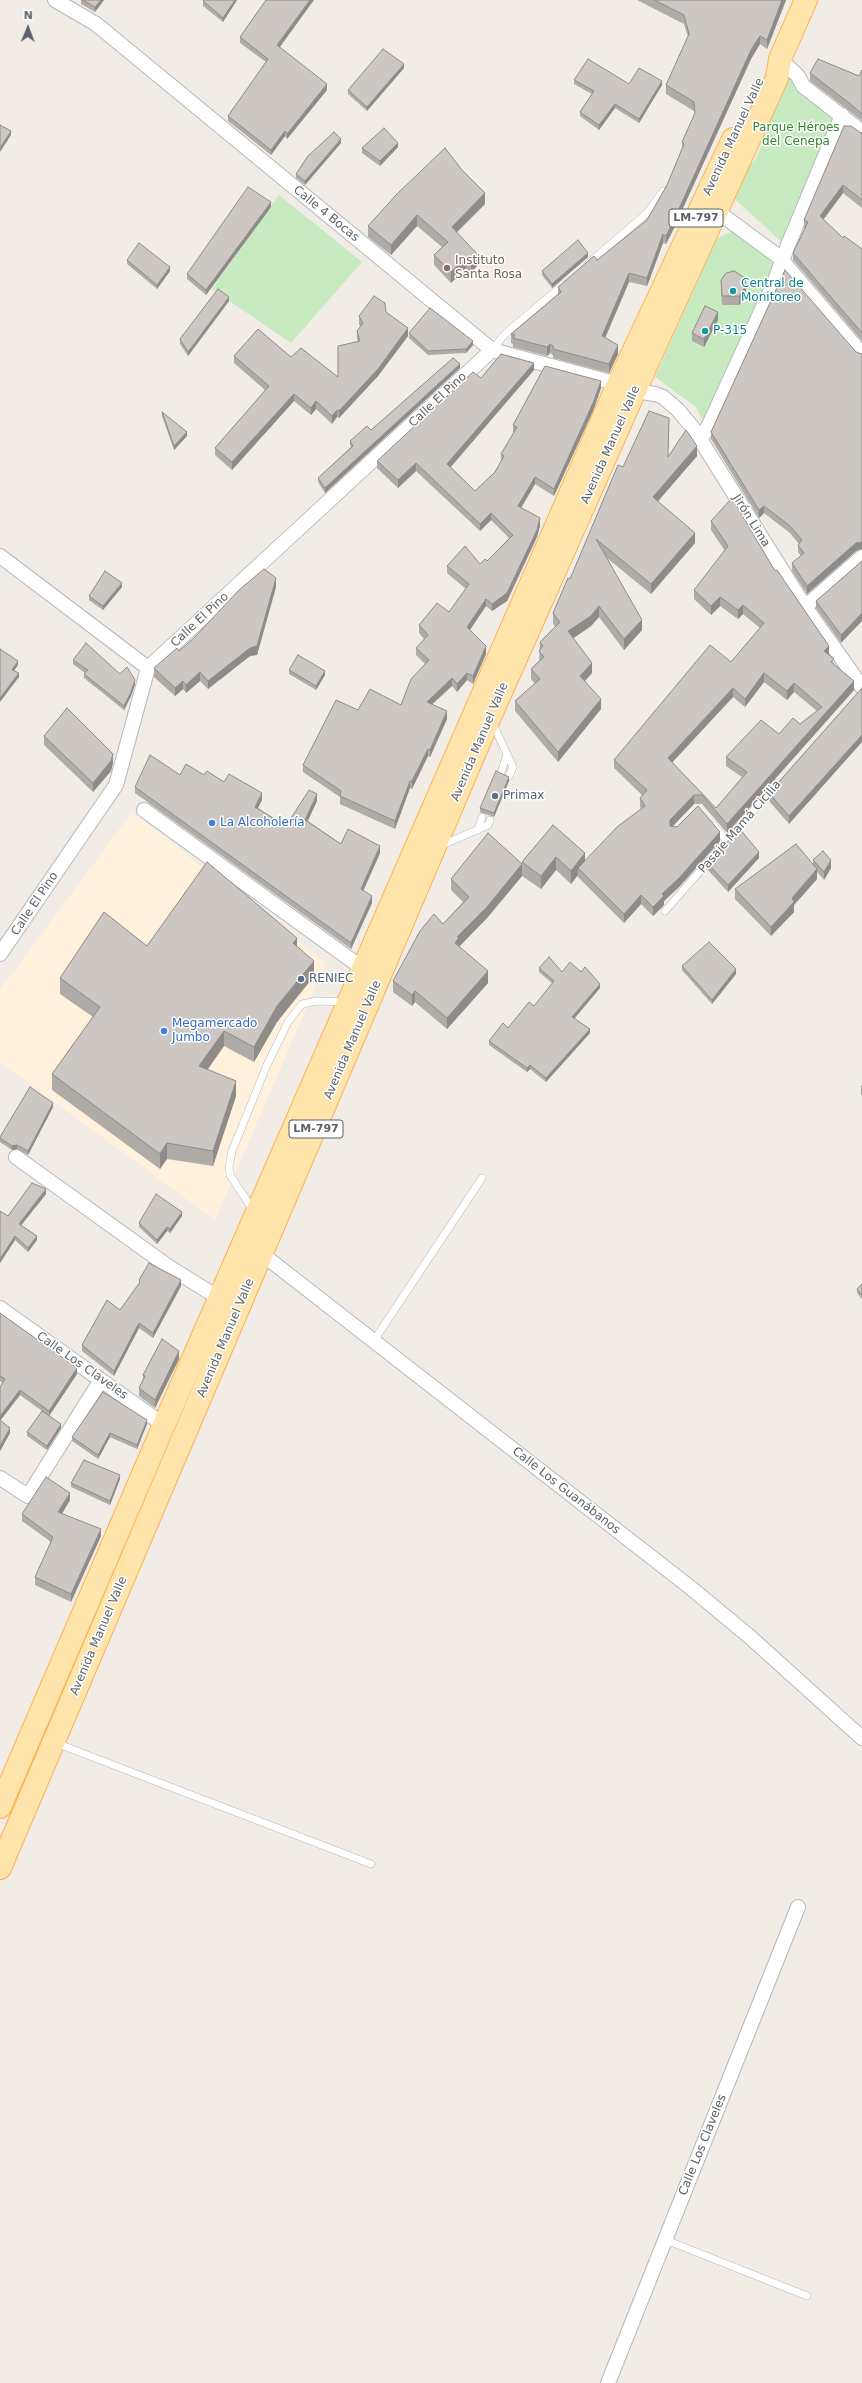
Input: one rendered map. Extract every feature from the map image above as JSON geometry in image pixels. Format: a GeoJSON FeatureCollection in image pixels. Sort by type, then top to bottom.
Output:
{"type":"FeatureCollection","features":[{"type":"Feature","properties":{"kind":"main road","name":"LM-797"},"geometry":{"type":"LineString","coordinates":[[780,59],[806,0]]}},
{"type":"Feature","properties":{"kind":"main road","name":"Avenida Manuel Valle"},"geometry":{"type":"LineString","coordinates":[[0,1868],[262,1254],[370,974],[626,388],[710,206],[778,78],[780,59]]}},
{"type":"Feature","properties":{"kind":"main road","name":"Avenida Manuel Valle"},"geometry":{"type":"LineString","coordinates":[[0,1807],[347,1002],[370,974],[435,848],[626,388]]}},
{"type":"Feature","properties":{"kind":"street","name":"Calle 4 Bocas"},"geometry":{"type":"LineString","coordinates":[[55,0],[96,24],[492,350],[626,388]]}},
{"type":"Feature","properties":{"kind":"street"},"geometry":{"type":"LineString","coordinates":[[780,59],[798,76],[804,86],[862,132]]}},
{"type":"Feature","properties":{"kind":"street"},"geometry":{"type":"LineString","coordinates":[[700,439],[709,425],[768,297],[842,115]]}},
{"type":"Feature","properties":{"kind":"street"},"geometry":{"type":"LineString","coordinates":[[710,206],[782,261],[862,354]]}},
{"type":"Feature","properties":{"kind":"street","name":"Calle El Pino"},"geometry":{"type":"LineString","coordinates":[[0,954],[116,785],[148,668],[492,350]]}},
{"type":"Feature","properties":{"kind":"street","name":"Jirón Lima"},"geometry":{"type":"LineString","coordinates":[[626,388],[663,397],[678,410],[700,439],[805,607],[860,690]]}},
{"type":"Feature","properties":{"kind":"street"},"geometry":{"type":"LineString","coordinates":[[0,556],[148,668]]}},
{"type":"Feature","properties":{"kind":"street"},"geometry":{"type":"LineString","coordinates":[[805,607],[862,557]]}},
{"type":"Feature","properties":{"kind":"street"},"geometry":{"type":"LineString","coordinates":[[144,810],[370,974]]}},
{"type":"Feature","properties":{"kind":"street"},"geometry":{"type":"LineString","coordinates":[[16,1157],[169,1267],[219,1298]]}},
{"type":"Feature","properties":{"kind":"street","name":"Calle Los Guanábanos"},"geometry":{"type":"LineString","coordinates":[[262,1254],[373,1342],[691,1588],[750,1637],[862,1738]]}},
{"type":"Feature","properties":{"kind":"street","name":"Calle Los Claveles"},"geometry":{"type":"LineString","coordinates":[[0,1308],[164,1425]]}},
{"type":"Feature","properties":{"kind":"street"},"geometry":{"type":"LineString","coordinates":[[0,1478],[28,1496],[101,1380]]}},
{"type":"Feature","properties":{"kind":"street","name":"Calle Los Claveles"},"geometry":{"type":"LineString","coordinates":[[608,2383],[798,1907]]}},
{"type":"Feature","properties":{"kind":"lane"},"geometry":{"type":"LineString","coordinates":[[582,269],[647,213],[663,191]]}},
{"type":"Feature","properties":{"kind":"lane"},"geometry":{"type":"LineString","coordinates":[[492,350],[505,334],[570,279]]}},
{"type":"Feature","properties":{"kind":"lane"},"geometry":{"type":"LineString","coordinates":[[490,717],[513,767],[509,776]]}},
{"type":"Feature","properties":{"kind":"lane"},"geometry":{"type":"LineString","coordinates":[[501,773],[507,754]]}},
{"type":"Feature","properties":{"kind":"lane","name":"Pasaje Mamá Cicilia"},"geometry":{"type":"LineString","coordinates":[[665,911],[779,782]]}},
{"type":"Feature","properties":{"kind":"lane"},"geometry":{"type":"LineString","coordinates":[[478,830],[482,817]]}},
{"type":"Feature","properties":{"kind":"lane"},"geometry":{"type":"LineString","coordinates":[[708,818],[727,841]]}},
{"type":"Feature","properties":{"kind":"lane"},"geometry":{"type":"LineString","coordinates":[[435,848],[488,825],[490,820]]}},
{"type":"Feature","properties":{"kind":"lane"},"geometry":{"type":"LineString","coordinates":[[256,1214],[230,1176],[229,1168],[232,1151],[261,1079],[288,1022],[302,1004],[317,1001],[347,1002]]}},
{"type":"Feature","properties":{"kind":"lane"},"geometry":{"type":"LineString","coordinates":[[373,1342],[482,1178]]}},
{"type":"Feature","properties":{"kind":"lane"},"geometry":{"type":"LineString","coordinates":[[54,1742],[371,1864]]}},
{"type":"Feature","properties":{"kind":"lane"},"geometry":{"type":"LineString","coordinates":[[666,2240],[807,2296]]}},
{"type":"Feature","properties":{"kind":"shaded area"},"geometry":{"type":"Polygon","coordinates":[[[132,812],[326,963],[215,1220],[0,1062],[0,990],[132,812]]]}},
{"type":"Feature","properties":{"kind":"green space","name":"Parque Héroes del Cenepa"},"geometry":{"type":"Polygon","coordinates":[[[790,78],[839,118],[786,246],[736,200],[735,195],[745,169],[755,161],[763,142],[762,130],[786,79],[790,78]]]}},
{"type":"Feature","properties":{"kind":"green space"},"geometry":{"type":"Polygon","coordinates":[[[279,195],[362,262],[291,343],[212,289],[279,195]]]}},
{"type":"Feature","properties":{"kind":"green space"},"geometry":{"type":"Polygon","coordinates":[[[731,232],[737,233],[769,255],[775,268],[705,426],[696,407],[655,377],[717,238],[731,232]]]}},
{"type":"Feature","properties":{"kind":"building"},"geometry":{"type":"Polygon","coordinates":[[[83,0],[101,0],[95,7],[83,0]]]}},
{"type":"Feature","properties":{"kind":"building"},"geometry":{"type":"Polygon","coordinates":[[[235,0],[223,18],[203,1],[235,0]]]}},
{"type":"Feature","properties":{"kind":"building"},"geometry":{"type":"Polygon","coordinates":[[[266,0],[310,0],[277,45],[327,84],[287,134],[285,131],[271,150],[228,116],[268,59],[240,37],[266,0]]]}},
{"type":"Feature","properties":{"kind":"building"},"geometry":{"type":"Polygon","coordinates":[[[654,0],[782,0],[767,40],[760,36],[751,50],[673,222],[666,236],[663,234],[647,278],[629,273],[602,336],[618,345],[609,364],[553,349],[554,347],[550,344],[547,347],[513,338],[515,335],[511,334],[561,292],[558,287],[594,256],[597,260],[647,220],[667,185],[684,144],[682,142],[695,113],[694,102],[666,85],[689,34],[684,15],[654,0]]]}},
{"type":"Feature","properties":{"kind":"building"},"geometry":{"type":"Polygon","coordinates":[[[383,49],[404,64],[367,107],[348,90],[383,49]]]}},
{"type":"Feature","properties":{"kind":"building"},"geometry":{"type":"Polygon","coordinates":[[[588,59],[629,84],[639,68],[662,81],[639,119],[615,104],[599,125],[580,112],[594,91],[574,80],[588,59]]]}},
{"type":"Feature","properties":{"kind":"building"},"geometry":{"type":"Polygon","coordinates":[[[818,59],[859,76],[862,70],[862,114],[810,73],[818,59]]]}},
{"type":"Feature","properties":{"kind":"building"},"geometry":{"type":"Polygon","coordinates":[[[0,125],[11,131],[0,148],[0,125]]]}},
{"type":"Feature","properties":{"kind":"building"},"geometry":{"type":"Polygon","coordinates":[[[844,126],[851,126],[861,133],[862,132],[862,200],[843,185],[820,216],[843,238],[844,236],[862,249],[862,333],[793,253],[808,222],[804,220],[844,126]]]}},
{"type":"Feature","properties":{"kind":"building"},"geometry":{"type":"Polygon","coordinates":[[[384,128],[398,143],[380,161],[362,148],[384,128]]]}},
{"type":"Feature","properties":{"kind":"building"},"geometry":{"type":"Polygon","coordinates":[[[334,132],[341,139],[305,181],[296,174],[308,156],[334,132]]]}},
{"type":"Feature","properties":{"kind":"building"},"geometry":{"type":"Polygon","coordinates":[[[445,148],[462,170],[485,193],[452,227],[478,255],[471,262],[466,258],[451,272],[434,255],[448,242],[417,215],[391,245],[368,226],[397,194],[445,148]]]}},
{"type":"Feature","properties":{"kind":"building"},"geometry":{"type":"Polygon","coordinates":[[[248,187],[271,202],[206,290],[187,274],[248,187]]]}},
{"type":"Feature","properties":{"kind":"building"},"geometry":{"type":"Polygon","coordinates":[[[578,240],[588,253],[552,284],[542,271],[578,240]]]}},
{"type":"Feature","properties":{"kind":"building"},"geometry":{"type":"Polygon","coordinates":[[[139,243],[170,267],[157,285],[127,260],[139,243]]]}},
{"type":"Feature","properties":{"kind":"building"},"geometry":{"type":"Polygon","coordinates":[[[785,270],[856,352],[862,354],[862,542],[856,543],[807,586],[792,563],[804,553],[798,545],[802,540],[790,526],[764,506],[759,510],[711,432],[785,270]]]}},
{"type":"Feature","properties":{"kind":"building"},"geometry":{"type":"Polygon","coordinates":[[[734,271],[745,278],[746,286],[739,296],[722,296],[721,280],[726,273],[734,271]]]}},
{"type":"Feature","properties":{"kind":"building"},"geometry":{"type":"Polygon","coordinates":[[[218,289],[229,297],[188,352],[180,339],[218,289]]]}},
{"type":"Feature","properties":{"kind":"building"},"geometry":{"type":"Polygon","coordinates":[[[374,296],[385,303],[386,312],[408,328],[378,369],[339,411],[337,410],[332,416],[316,401],[311,408],[294,394],[232,462],[215,448],[269,386],[234,356],[258,329],[291,357],[301,348],[338,377],[338,346],[360,341],[357,331],[363,323],[359,316],[374,296]]]}},
{"type":"Feature","properties":{"kind":"building"},"geometry":{"type":"Polygon","coordinates":[[[705,306],[718,312],[704,339],[692,333],[705,306]]]}},
{"type":"Feature","properties":{"kind":"building"},"geometry":{"type":"Polygon","coordinates":[[[430,308],[473,341],[466,349],[428,351],[409,333],[430,308]]]}},
{"type":"Feature","properties":{"kind":"building"},"geometry":{"type":"Polygon","coordinates":[[[501,354],[534,363],[447,464],[475,491],[495,472],[504,456],[501,454],[517,427],[513,425],[545,366],[601,381],[593,403],[554,489],[535,477],[518,506],[540,518],[537,530],[507,593],[492,604],[486,599],[467,627],[486,646],[473,676],[467,673],[457,684],[452,678],[427,702],[447,711],[430,750],[428,749],[412,781],[410,781],[395,821],[340,796],[341,791],[303,765],[336,700],[358,710],[370,689],[401,705],[411,679],[429,660],[416,648],[428,635],[419,625],[437,603],[449,612],[469,584],[447,566],[465,546],[480,564],[485,559],[487,561],[513,535],[491,513],[480,524],[416,463],[398,480],[377,461],[473,372],[481,378],[501,354]]]}},
{"type":"Feature","properties":{"kind":"building"},"geometry":{"type":"Polygon","coordinates":[[[453,358],[460,364],[325,488],[318,478],[353,446],[350,441],[367,426],[371,430],[453,358]]]}},
{"type":"Feature","properties":{"kind":"building"},"geometry":{"type":"Polygon","coordinates":[[[649,411],[669,418],[668,457],[686,430],[697,446],[653,497],[695,533],[651,584],[596,539],[642,620],[624,639],[599,606],[591,616],[568,631],[592,663],[580,676],[601,699],[558,752],[515,701],[540,679],[531,669],[544,657],[539,651],[543,646],[540,642],[560,622],[553,613],[568,578],[570,579],[618,465],[623,467],[649,411]]]}},
{"type":"Feature","properties":{"kind":"building"},"geometry":{"type":"Polygon","coordinates":[[[162,412],[187,432],[174,446],[162,412]]]}},
{"type":"Feature","properties":{"kind":"building"},"geometry":{"type":"Polygon","coordinates":[[[732,498],[775,571],[777,570],[829,646],[824,651],[834,659],[831,662],[854,681],[727,824],[702,795],[694,795],[670,820],[670,826],[677,827],[698,806],[720,832],[680,877],[662,894],[664,896],[653,907],[641,895],[624,914],[578,868],[617,827],[645,806],[640,798],[647,790],[614,760],[710,645],[731,662],[764,623],[743,605],[738,610],[720,597],[711,606],[694,590],[728,546],[711,521],[732,498]],[[764,673],[745,699],[733,688],[668,758],[716,808],[747,772],[726,757],[761,720],[779,734],[793,718],[800,724],[822,707],[794,683],[787,691],[764,673]]]}},
{"type":"Feature","properties":{"kind":"building"},"geometry":{"type":"Polygon","coordinates":[[[862,561],[862,613],[841,635],[816,601],[862,561]]]}},
{"type":"Feature","properties":{"kind":"building"},"geometry":{"type":"Polygon","coordinates":[[[264,569],[276,578],[257,646],[250,648],[208,681],[200,672],[186,685],[183,681],[175,688],[154,668],[177,648],[179,651],[193,639],[239,590],[264,569]]]}},
{"type":"Feature","properties":{"kind":"building"},"geometry":{"type":"Polygon","coordinates":[[[105,571],[122,583],[103,606],[89,596],[105,571]]]}},
{"type":"Feature","properties":{"kind":"building"},"geometry":{"type":"Polygon","coordinates":[[[86,643],[120,674],[127,667],[135,680],[124,706],[84,674],[88,670],[73,660],[86,643]]]}},
{"type":"Feature","properties":{"kind":"building"},"geometry":{"type":"Polygon","coordinates":[[[0,649],[18,661],[12,670],[19,673],[0,698],[0,649]]]}},
{"type":"Feature","properties":{"kind":"building"},"geometry":{"type":"Polygon","coordinates":[[[298,655],[325,671],[316,686],[289,670],[298,655]]]}},
{"type":"Feature","properties":{"kind":"building"},"geometry":{"type":"Polygon","coordinates":[[[862,688],[862,735],[789,816],[769,793],[862,688]]]}},
{"type":"Feature","properties":{"kind":"building"},"geometry":{"type":"Polygon","coordinates":[[[67,708],[113,754],[111,761],[93,783],[44,736],[67,708]]]}},
{"type":"Feature","properties":{"kind":"building"},"geometry":{"type":"Polygon","coordinates":[[[150,755],[180,775],[186,764],[204,775],[207,771],[224,782],[229,774],[262,793],[255,807],[286,826],[309,790],[317,794],[305,820],[341,844],[348,829],[380,846],[361,889],[372,896],[351,943],[135,787],[150,755]]]}},
{"type":"Feature","properties":{"kind":"building","name":"Primax"},"geometry":{"type":"Polygon","coordinates":[[[496,771],[509,777],[494,813],[480,808],[496,771]]]}},
{"type":"Feature","properties":{"kind":"building"},"geometry":{"type":"Polygon","coordinates":[[[553,825],[585,853],[571,871],[556,857],[541,876],[522,862],[553,825]]]}},
{"type":"Feature","properties":{"kind":"building"},"geometry":{"type":"Polygon","coordinates":[[[739,828],[759,852],[728,885],[708,864],[739,828]]]}},
{"type":"Feature","properties":{"kind":"building"},"geometry":{"type":"Polygon","coordinates":[[[488,833],[522,864],[487,907],[457,937],[459,938],[455,943],[488,971],[447,1018],[415,991],[412,995],[393,981],[420,931],[434,914],[443,924],[469,897],[451,879],[488,833]]]}},
{"type":"Feature","properties":{"kind":"building"},"geometry":{"type":"Polygon","coordinates":[[[796,844],[817,869],[792,898],[794,902],[771,927],[735,889],[796,844]]]}},
{"type":"Feature","properties":{"kind":"building"},"geometry":{"type":"Polygon","coordinates":[[[823,851],[831,860],[824,872],[813,860],[823,851]]]}},
{"type":"Feature","properties":{"kind":"building","name":"Megamercado Jumbo"},"geometry":{"type":"Polygon","coordinates":[[[207,862],[297,938],[293,943],[314,961],[277,1006],[254,1047],[224,1031],[199,1066],[236,1081],[213,1151],[167,1143],[160,1154],[52,1074],[100,1007],[60,978],[104,912],[147,946],[207,862]]]}},
{"type":"Feature","properties":{"kind":"building"},"geometry":{"type":"Polygon","coordinates":[[[709,942],[736,969],[712,1000],[682,966],[709,942]]]}},
{"type":"Feature","properties":{"kind":"building"},"geometry":{"type":"Polygon","coordinates":[[[549,957],[562,972],[570,962],[581,972],[585,967],[600,984],[572,1017],[590,1029],[546,1078],[530,1065],[527,1068],[489,1041],[503,1023],[508,1028],[529,1002],[534,1006],[554,981],[539,968],[549,957]]]}},
{"type":"Feature","properties":{"kind":"building"},"geometry":{"type":"Polygon","coordinates":[[[30,1087],[53,1103],[28,1151],[17,1145],[12,1146],[0,1137],[30,1087]]]}},
{"type":"Feature","properties":{"kind":"building"},"geometry":{"type":"Polygon","coordinates":[[[32,1183],[46,1189],[19,1224],[37,1236],[28,1248],[15,1236],[0,1259],[0,1211],[8,1216],[32,1183]]]}},
{"type":"Feature","properties":{"kind":"building"},"geometry":{"type":"Polygon","coordinates":[[[156,1194],[182,1212],[170,1229],[167,1227],[157,1240],[139,1223],[156,1194]]]}},
{"type":"Feature","properties":{"kind":"building"},"geometry":{"type":"Polygon","coordinates":[[[149,1263],[181,1280],[153,1333],[139,1323],[114,1371],[82,1345],[107,1300],[120,1310],[140,1282],[139,1280],[149,1263]]]}},
{"type":"Feature","properties":{"kind":"building"},"geometry":{"type":"Polygon","coordinates":[[[862,1284],[862,1295],[857,1289],[862,1284]]]}},
{"type":"Feature","properties":{"kind":"building"},"geometry":{"type":"Polygon","coordinates":[[[0,1313],[77,1368],[49,1411],[20,1390],[0,1416],[0,1387],[5,1379],[0,1376],[0,1313]]]}},
{"type":"Feature","properties":{"kind":"building"},"geometry":{"type":"Polygon","coordinates":[[[162,1339],[179,1351],[155,1400],[139,1388],[145,1376],[143,1375],[162,1339]]]}},
{"type":"Feature","properties":{"kind":"building"},"geometry":{"type":"Polygon","coordinates":[[[103,1392],[147,1420],[137,1445],[110,1433],[98,1455],[72,1437],[103,1392]]]}},
{"type":"Feature","properties":{"kind":"building"},"geometry":{"type":"Polygon","coordinates":[[[42,1411],[61,1424],[47,1446],[27,1432],[42,1411]]]}},
{"type":"Feature","properties":{"kind":"building"},"geometry":{"type":"Polygon","coordinates":[[[0,1420],[10,1428],[0,1446],[0,1420]]]}},
{"type":"Feature","properties":{"kind":"building"},"geometry":{"type":"Polygon","coordinates":[[[84,1460],[120,1475],[110,1501],[71,1483],[84,1460]]]}},
{"type":"Feature","properties":{"kind":"building"},"geometry":{"type":"Polygon","coordinates":[[[46,1477],[70,1493],[58,1512],[101,1529],[71,1594],[35,1577],[53,1537],[22,1514],[46,1477]]]}},
{"type":"Feature","properties":{"kind":"place","name":"Instituto Santa Rosa"},"geometry":{"type":"Point","coordinates":[447,268]}},
{"type":"Feature","properties":{"kind":"place","name":"Central de Monitoreo"},"geometry":{"type":"Point","coordinates":[733,291]}},
{"type":"Feature","properties":{"kind":"place","name":"P-315"},"geometry":{"type":"Point","coordinates":[705,331]}},
{"type":"Feature","properties":{"kind":"place","name":"Primax"},"geometry":{"type":"Point","coordinates":[495,796]}},
{"type":"Feature","properties":{"kind":"place","name":"La Alcoholería"},"geometry":{"type":"Point","coordinates":[212,823]}},
{"type":"Feature","properties":{"kind":"place","name":"RENIEC"},"geometry":{"type":"Point","coordinates":[301,979]}},
{"type":"Feature","properties":{"kind":"place","name":"Megamercado Jumbo"},"geometry":{"type":"Point","coordinates":[164,1031]}}]}
